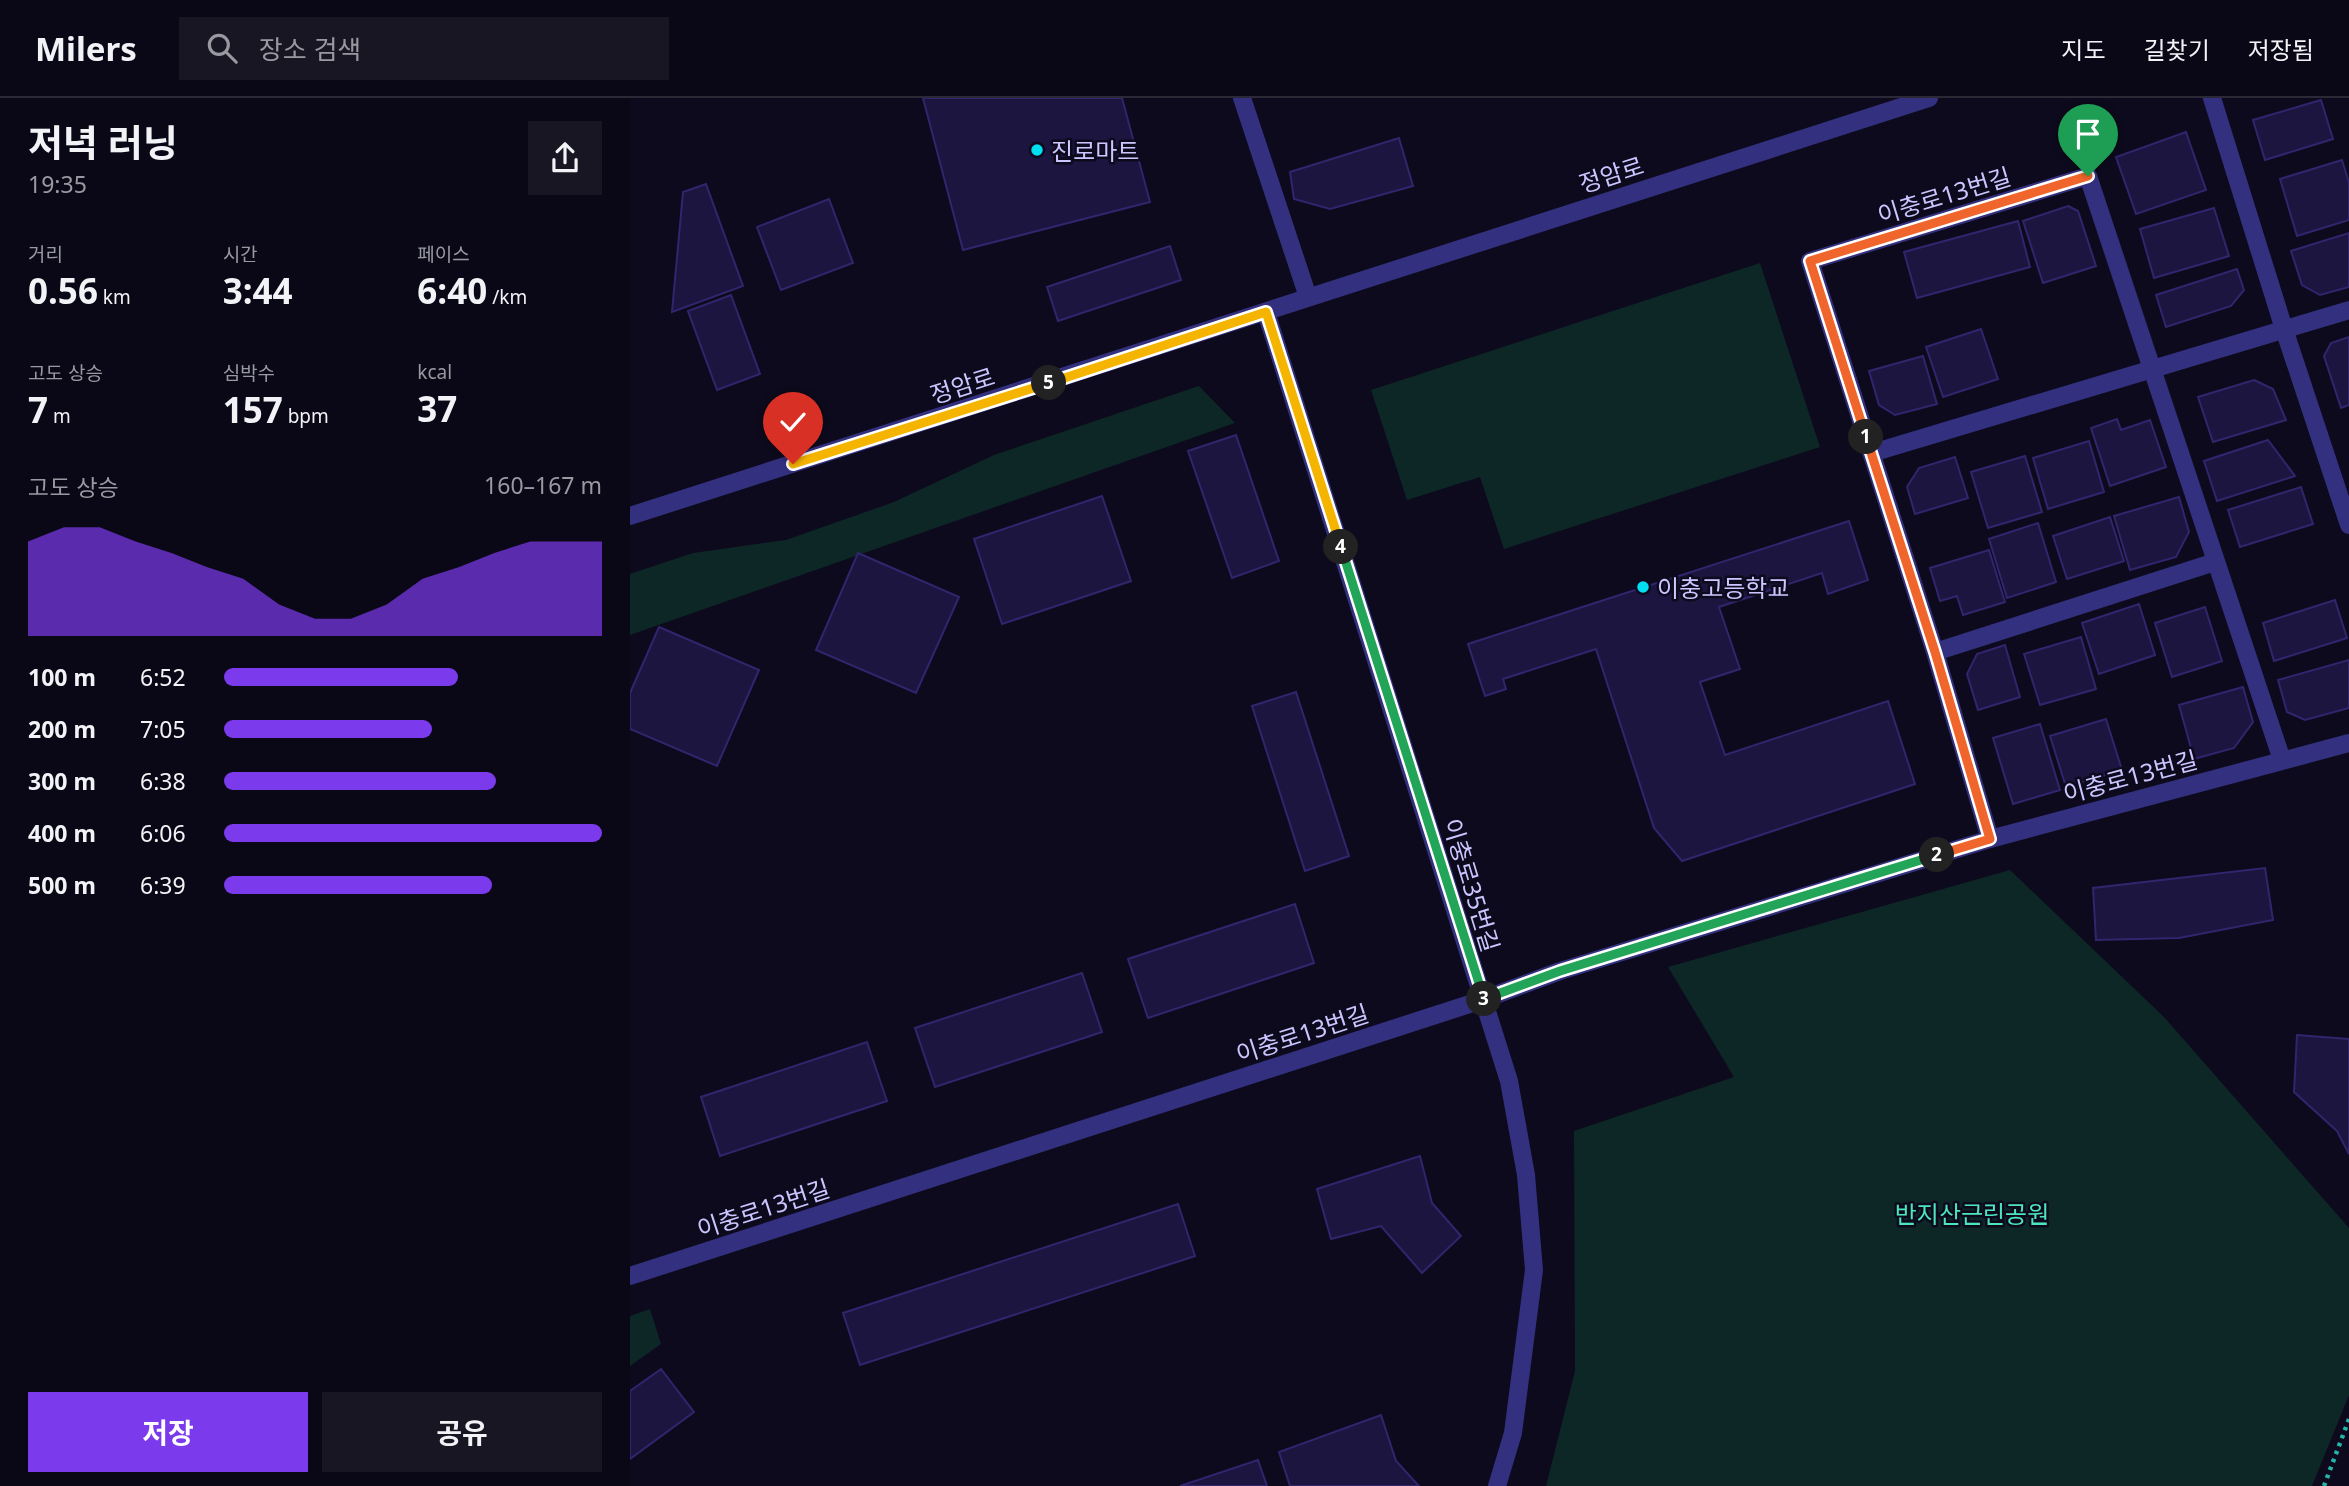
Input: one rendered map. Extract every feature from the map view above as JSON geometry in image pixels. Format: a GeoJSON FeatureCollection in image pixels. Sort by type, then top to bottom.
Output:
{"type":"FeatureCollection","features":[{"type":"Feature","properties":{"kind":"street"},"geometry":{"type":"LineString","coordinates":[[1242,98],[1308,297]]}},
{"type":"Feature","properties":{"kind":"street","name":"정암로"},"geometry":{"type":"LineString","coordinates":[[630,516],[1929,98]]}},
{"type":"Feature","properties":{"kind":"street"},"geometry":{"type":"LineString","coordinates":[[2213,98],[2284,329],[2349,525]]}},
{"type":"Feature","properties":{"kind":"street","name":"이충로13번길"},"geometry":{"type":"LineString","coordinates":[[1990,839],[1935,652],[1810,261],[2088,176],[2282,760]]}},
{"type":"Feature","properties":{"kind":"street"},"geometry":{"type":"LineString","coordinates":[[1872,453],[2349,310]]}},
{"type":"Feature","properties":{"kind":"street","name":"이충로35번길"},"geometry":{"type":"LineString","coordinates":[[1266,312],[1509,1081],[1526,1175],[1534,1270],[1513,1433],[1497,1486]]}},
{"type":"Feature","properties":{"kind":"street"},"geometry":{"type":"LineString","coordinates":[[1935,652],[2215,562]]}},
{"type":"Feature","properties":{"kind":"street","name":"이충로13번길"},"geometry":{"type":"LineString","coordinates":[[630,1276],[1482,1000],[1560,971],[1990,839],[2349,743]]}},
{"type":"Feature","properties":{"kind":"path"},"geometry":{"type":"LineString","coordinates":[[2324,1486],[2349,1419]]}},
{"type":"Feature","properties":{"kind":"green space"},"geometry":{"type":"Polygon","coordinates":[[[1760,263],[1820,447],[1504,549],[1480,477],[1407,500],[1371,390],[1760,263]]]}},
{"type":"Feature","properties":{"kind":"green space"},"geometry":{"type":"Polygon","coordinates":[[[1199,386],[1235,423],[630,635],[630,574],[693,553],[786,540],[894,502],[994,455],[1199,386]]]}},
{"type":"Feature","properties":{"kind":"green space","name":"반지산근린공원"},"geometry":{"type":"Polygon","coordinates":[[[2010,870],[2164,1017],[2349,1228],[2349,1395],[2312,1486],[1546,1486],[1575,1371],[1574,1131],[1734,1077],[1668,967],[2010,870]]]}},
{"type":"Feature","properties":{"kind":"green space"},"geometry":{"type":"Polygon","coordinates":[[[650,1309],[661,1344],[630,1366],[630,1316],[650,1309]]]}},
{"type":"Feature","properties":{"kind":"building","name":"진로마트"},"geometry":{"type":"Polygon","coordinates":[[[923,98],[1122,98],[1150,202],[963,250],[923,98]]]}},
{"type":"Feature","properties":{"kind":"building"},"geometry":{"type":"Polygon","coordinates":[[[2321,100],[2333,139],[2265,160],[2253,120],[2321,100]]]}},
{"type":"Feature","properties":{"kind":"building"},"geometry":{"type":"Polygon","coordinates":[[[2186,132],[2206,190],[2136,214],[2116,157],[2186,132]]]}},
{"type":"Feature","properties":{"kind":"building"},"geometry":{"type":"Polygon","coordinates":[[[1399,138],[1413,186],[1330,209],[1294,199],[1290,172],[1399,138]]]}},
{"type":"Feature","properties":{"kind":"building"},"geometry":{"type":"Polygon","coordinates":[[[2342,160],[2349,183],[2349,220],[2297,236],[2280,179],[2342,160]]]}},
{"type":"Feature","properties":{"kind":"building"},"geometry":{"type":"Polygon","coordinates":[[[706,184],[743,286],[672,312],[683,192],[706,184]]]}},
{"type":"Feature","properties":{"kind":"building"},"geometry":{"type":"Polygon","coordinates":[[[829,199],[853,263],[781,290],[757,227],[829,199]]]}},
{"type":"Feature","properties":{"kind":"building"},"geometry":{"type":"Polygon","coordinates":[[[2068,206],[2078,211],[2096,266],[2043,283],[2023,221],[2068,206]]]}},
{"type":"Feature","properties":{"kind":"building"},"geometry":{"type":"Polygon","coordinates":[[[2214,208],[2229,256],[2154,278],[2140,229],[2214,208]]]}},
{"type":"Feature","properties":{"kind":"building"},"geometry":{"type":"Polygon","coordinates":[[[2018,221],[2030,267],[1917,298],[1904,252],[2018,221]]]}},
{"type":"Feature","properties":{"kind":"building"},"geometry":{"type":"Polygon","coordinates":[[[2349,233],[2349,287],[2320,295],[2302,285],[2291,251],[2349,233]]]}},
{"type":"Feature","properties":{"kind":"building"},"geometry":{"type":"Polygon","coordinates":[[[1170,246],[1181,280],[1058,321],[1047,287],[1170,246]]]}},
{"type":"Feature","properties":{"kind":"building"},"geometry":{"type":"Polygon","coordinates":[[[2237,269],[2244,290],[2231,306],[2166,327],[2156,295],[2237,269]]]}},
{"type":"Feature","properties":{"kind":"building"},"geometry":{"type":"Polygon","coordinates":[[[731,295],[760,374],[717,390],[688,311],[731,295]]]}},
{"type":"Feature","properties":{"kind":"building"},"geometry":{"type":"Polygon","coordinates":[[[1981,329],[1998,379],[1943,397],[1926,347],[1981,329]]]}},
{"type":"Feature","properties":{"kind":"building"},"geometry":{"type":"Polygon","coordinates":[[[2349,337],[2349,405],[2341,408],[2324,356],[2331,343],[2349,337]]]}},
{"type":"Feature","properties":{"kind":"building"},"geometry":{"type":"Polygon","coordinates":[[[1923,356],[1937,404],[1895,415],[1879,405],[1869,371],[1923,356]]]}},
{"type":"Feature","properties":{"kind":"building"},"geometry":{"type":"Polygon","coordinates":[[[2254,380],[2273,389],[2286,420],[2213,442],[2198,397],[2254,380]]]}},
{"type":"Feature","properties":{"kind":"building"},"geometry":{"type":"Polygon","coordinates":[[[2117,419],[2121,430],[2150,420],[2166,467],[2110,486],[2091,428],[2117,419]]]}},
{"type":"Feature","properties":{"kind":"building"},"geometry":{"type":"Polygon","coordinates":[[[1236,435],[1279,561],[1232,578],[1188,451],[1236,435]]]}},
{"type":"Feature","properties":{"kind":"building"},"geometry":{"type":"Polygon","coordinates":[[[2268,440],[2295,476],[2217,501],[2204,461],[2268,440]]]}},
{"type":"Feature","properties":{"kind":"building"},"geometry":{"type":"Polygon","coordinates":[[[2089,441],[2104,492],[2048,509],[2033,458],[2089,441]]]}},
{"type":"Feature","properties":{"kind":"building"},"geometry":{"type":"Polygon","coordinates":[[[2025,456],[2042,512],[1988,528],[1971,472],[2025,456]]]}},
{"type":"Feature","properties":{"kind":"building"},"geometry":{"type":"Polygon","coordinates":[[[1955,457],[1968,498],[1915,514],[1907,487],[1919,468],[1955,457]]]}},
{"type":"Feature","properties":{"kind":"building"},"geometry":{"type":"Polygon","coordinates":[[[2301,487],[2313,524],[2240,547],[2228,510],[2301,487]]]}},
{"type":"Feature","properties":{"kind":"building"},"geometry":{"type":"Polygon","coordinates":[[[1102,496],[1131,581],[1002,624],[974,539],[1102,496]]]}},
{"type":"Feature","properties":{"kind":"building"},"geometry":{"type":"Polygon","coordinates":[[[2179,497],[2189,532],[2176,557],[2130,570],[2114,516],[2179,497]]]}},
{"type":"Feature","properties":{"kind":"building"},"geometry":{"type":"Polygon","coordinates":[[[2110,517],[2124,561],[2067,579],[2053,536],[2110,517]]]}},
{"type":"Feature","properties":{"kind":"building"},"geometry":{"type":"Polygon","coordinates":[[[1849,521],[1868,580],[1828,594],[1822,573],[1719,607],[1740,669],[1700,682],[1725,755],[1888,701],[1915,784],[1682,861],[1654,828],[1596,649],[1503,679],[1506,689],[1485,696],[1468,644],[1849,521]]]}},
{"type":"Feature","properties":{"kind":"building"},"geometry":{"type":"Polygon","coordinates":[[[2038,523],[2056,582],[2007,598],[1989,539],[2038,523]]]}},
{"type":"Feature","properties":{"kind":"building"},"geometry":{"type":"Polygon","coordinates":[[[1989,550],[2005,602],[1963,615],[1957,596],[1940,601],[1930,568],[1989,550]]]}},
{"type":"Feature","properties":{"kind":"building"},"geometry":{"type":"Polygon","coordinates":[[[858,553],[959,597],[916,693],[816,650],[858,553]]]}},
{"type":"Feature","properties":{"kind":"building"},"geometry":{"type":"Polygon","coordinates":[[[2335,600],[2347,638],[2274,661],[2263,623],[2335,600]]]}},
{"type":"Feature","properties":{"kind":"building"},"geometry":{"type":"Polygon","coordinates":[[[2139,604],[2155,655],[2099,674],[2082,623],[2139,604]]]}},
{"type":"Feature","properties":{"kind":"building"},"geometry":{"type":"Polygon","coordinates":[[[2205,607],[2222,661],[2172,677],[2155,623],[2205,607]]]}},
{"type":"Feature","properties":{"kind":"building"},"geometry":{"type":"Polygon","coordinates":[[[659,627],[759,670],[717,766],[630,729],[630,693],[659,627]]]}},
{"type":"Feature","properties":{"kind":"building"},"geometry":{"type":"Polygon","coordinates":[[[2081,637],[2096,689],[2040,705],[2024,654],[2081,637]]]}},
{"type":"Feature","properties":{"kind":"building"},"geometry":{"type":"Polygon","coordinates":[[[2005,645],[2020,697],[1978,710],[1967,674],[1977,654],[2005,645]]]}},
{"type":"Feature","properties":{"kind":"building"},"geometry":{"type":"Polygon","coordinates":[[[2349,660],[2349,708],[2305,720],[2287,712],[2278,680],[2349,660]]]}},
{"type":"Feature","properties":{"kind":"building"},"geometry":{"type":"Polygon","coordinates":[[[2243,687],[2253,722],[2234,748],[2194,759],[2179,705],[2243,687]]]}},
{"type":"Feature","properties":{"kind":"building"},"geometry":{"type":"Polygon","coordinates":[[[1296,692],[1349,856],[1305,871],[1252,706],[1296,692]]]}},
{"type":"Feature","properties":{"kind":"building"},"geometry":{"type":"Polygon","coordinates":[[[2106,719],[2122,770],[2066,787],[2050,736],[2106,719]]]}},
{"type":"Feature","properties":{"kind":"building"},"geometry":{"type":"Polygon","coordinates":[[[2040,724],[2060,790],[2013,804],[1993,738],[2040,724]]]}},
{"type":"Feature","properties":{"kind":"building"},"geometry":{"type":"Polygon","coordinates":[[[2265,868],[2273,920],[2179,938],[2096,940],[2093,888],[2265,868]]]}},
{"type":"Feature","properties":{"kind":"building"},"geometry":{"type":"Polygon","coordinates":[[[1295,904],[1314,963],[1148,1018],[1128,959],[1295,904]]]}},
{"type":"Feature","properties":{"kind":"building"},"geometry":{"type":"Polygon","coordinates":[[[1082,973],[1102,1032],[935,1087],[915,1028],[1082,973]]]}},
{"type":"Feature","properties":{"kind":"building"},"geometry":{"type":"Polygon","coordinates":[[[2297,1035],[2349,1039],[2349,1154],[2337,1131],[2294,1092],[2297,1035]]]}},
{"type":"Feature","properties":{"kind":"building"},"geometry":{"type":"Polygon","coordinates":[[[867,1042],[887,1101],[720,1156],[701,1097],[867,1042]]]}},
{"type":"Feature","properties":{"kind":"building"},"geometry":{"type":"Polygon","coordinates":[[[1420,1156],[1432,1203],[1461,1236],[1422,1273],[1381,1226],[1331,1239],[1317,1189],[1420,1156]]]}},
{"type":"Feature","properties":{"kind":"building"},"geometry":{"type":"Polygon","coordinates":[[[1178,1204],[1195,1256],[860,1365],[843,1313],[1178,1204]]]}},
{"type":"Feature","properties":{"kind":"building"},"geometry":{"type":"Polygon","coordinates":[[[661,1369],[694,1412],[630,1459],[630,1391],[661,1369]]]}},
{"type":"Feature","properties":{"kind":"building"},"geometry":{"type":"Polygon","coordinates":[[[1381,1415],[1396,1461],[1419,1486],[1290,1486],[1279,1452],[1381,1415]]]}},
{"type":"Feature","properties":{"kind":"building"},"geometry":{"type":"Polygon","coordinates":[[[1258,1460],[1267,1486],[1180,1486],[1258,1460]]]}},
{"type":"Feature","properties":{"kind":"place","name":"진로마트"},"geometry":{"type":"Point","coordinates":[1037,150]}},
{"type":"Feature","properties":{"kind":"place","name":"이충고등학교"},"geometry":{"type":"Point","coordinates":[1643,587]}},
{"type":"Feature","properties":{"kind":"route"},"geometry":{"type":"LineString","coordinates":[[793,464],[1266,312],[1482,1000],[1560,971],[1990,839],[1935,652],[1810,261],[2088,176]]}}]}
